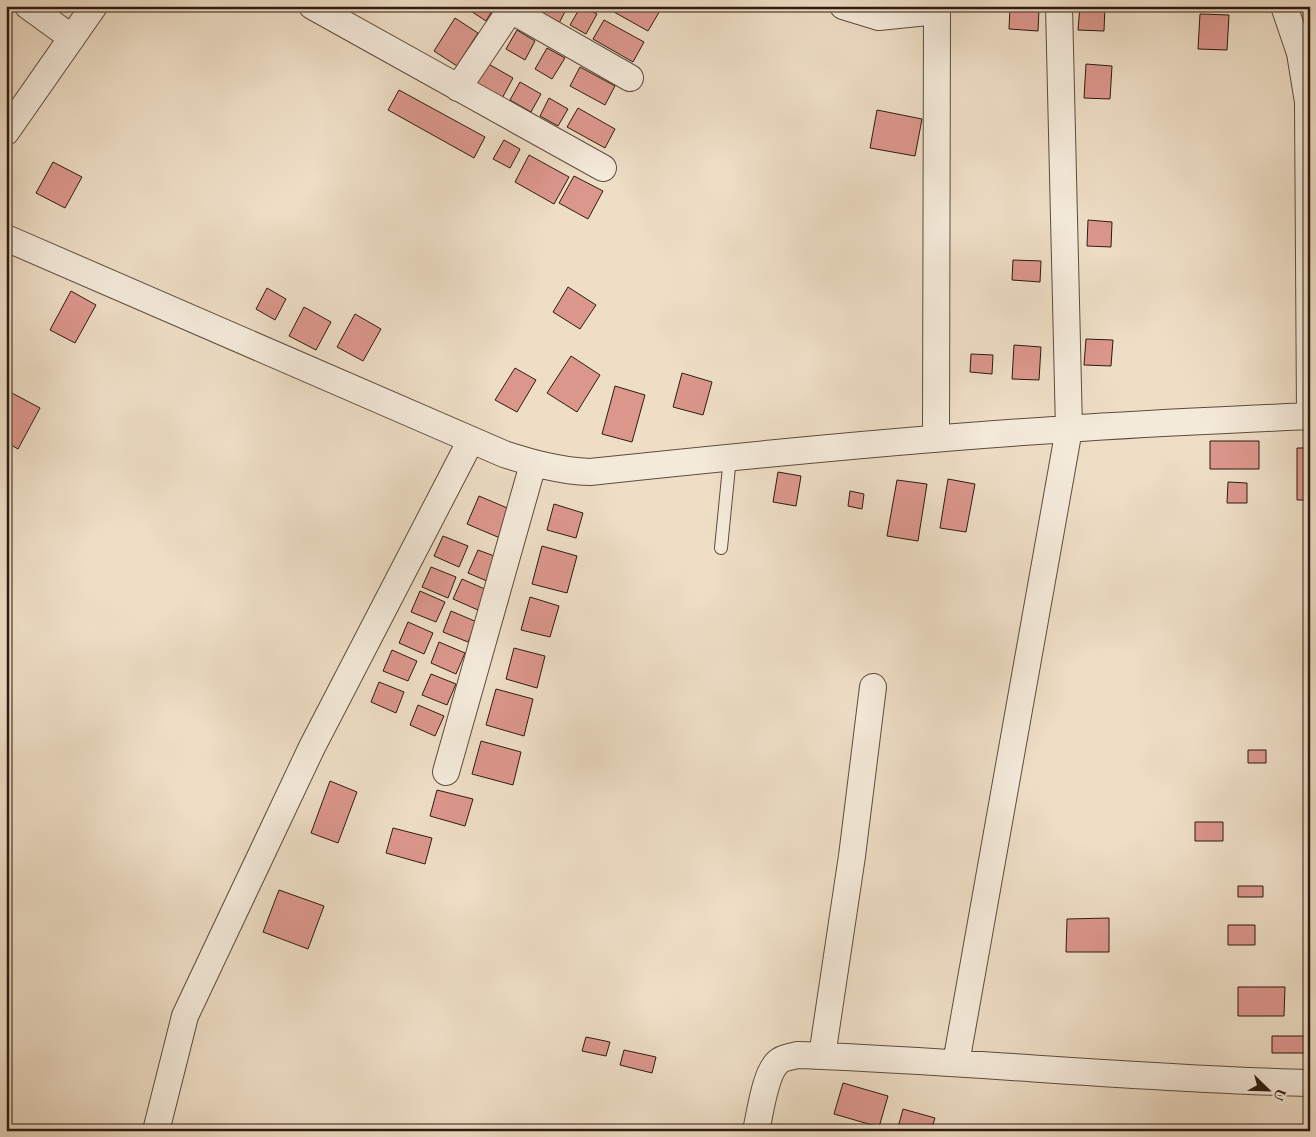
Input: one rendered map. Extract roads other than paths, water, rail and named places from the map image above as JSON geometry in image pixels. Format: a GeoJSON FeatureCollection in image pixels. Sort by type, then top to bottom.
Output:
{"type":"FeatureCollection","features":[{"type":"Feature","properties":{"kind":"street"},"geometry":{"type":"LineString","coordinates":[[28,6],[72,38]]}},
{"type":"Feature","properties":{"kind":"street"},"geometry":{"type":"LineString","coordinates":[[6,132],[14,104],[72,38],[94,6]]}},
{"type":"Feature","properties":{"kind":"street"},"geometry":{"type":"LineString","coordinates":[[312,6],[603,168]]}},
{"type":"Feature","properties":{"kind":"street"},"geometry":{"type":"LineString","coordinates":[[843,6],[880,17],[936,9],[936,439]]}},
{"type":"Feature","properties":{"kind":"street"},"geometry":{"type":"LineString","coordinates":[[956,1063],[1069,428],[1059,6]]}},
{"type":"Feature","properties":{"kind":"street"},"geometry":{"type":"LineString","coordinates":[[6,238],[504,454],[533,464],[574,472],[1069,428],[1310,416],[1308,102],[1300,53],[1284,6]]}},
{"type":"Feature","properties":{"kind":"street"},"geometry":{"type":"LineString","coordinates":[[458,88],[512,8],[630,78]]}},
{"type":"Feature","properties":{"kind":"street"},"geometry":{"type":"LineString","coordinates":[[156,1131],[185,1016],[312,748],[471,440]]}},
{"type":"Feature","properties":{"kind":"street"},"geometry":{"type":"LineString","coordinates":[[446,772],[533,464]]}},
{"type":"Feature","properties":{"kind":"street"},"geometry":{"type":"LineString","coordinates":[[822,1056],[852,856],[873,687]]}},
{"type":"Feature","properties":{"kind":"street"},"geometry":{"type":"LineString","coordinates":[[756,1131],[767,1082],[772,1069],[778,1062],[787,1057],[797,1055],[956,1063],[1139,1076],[1310,1083]]}},
{"type":"Feature","properties":{"kind":"lane"},"geometry":{"type":"LineString","coordinates":[[721,548],[730,457]]}}]}
